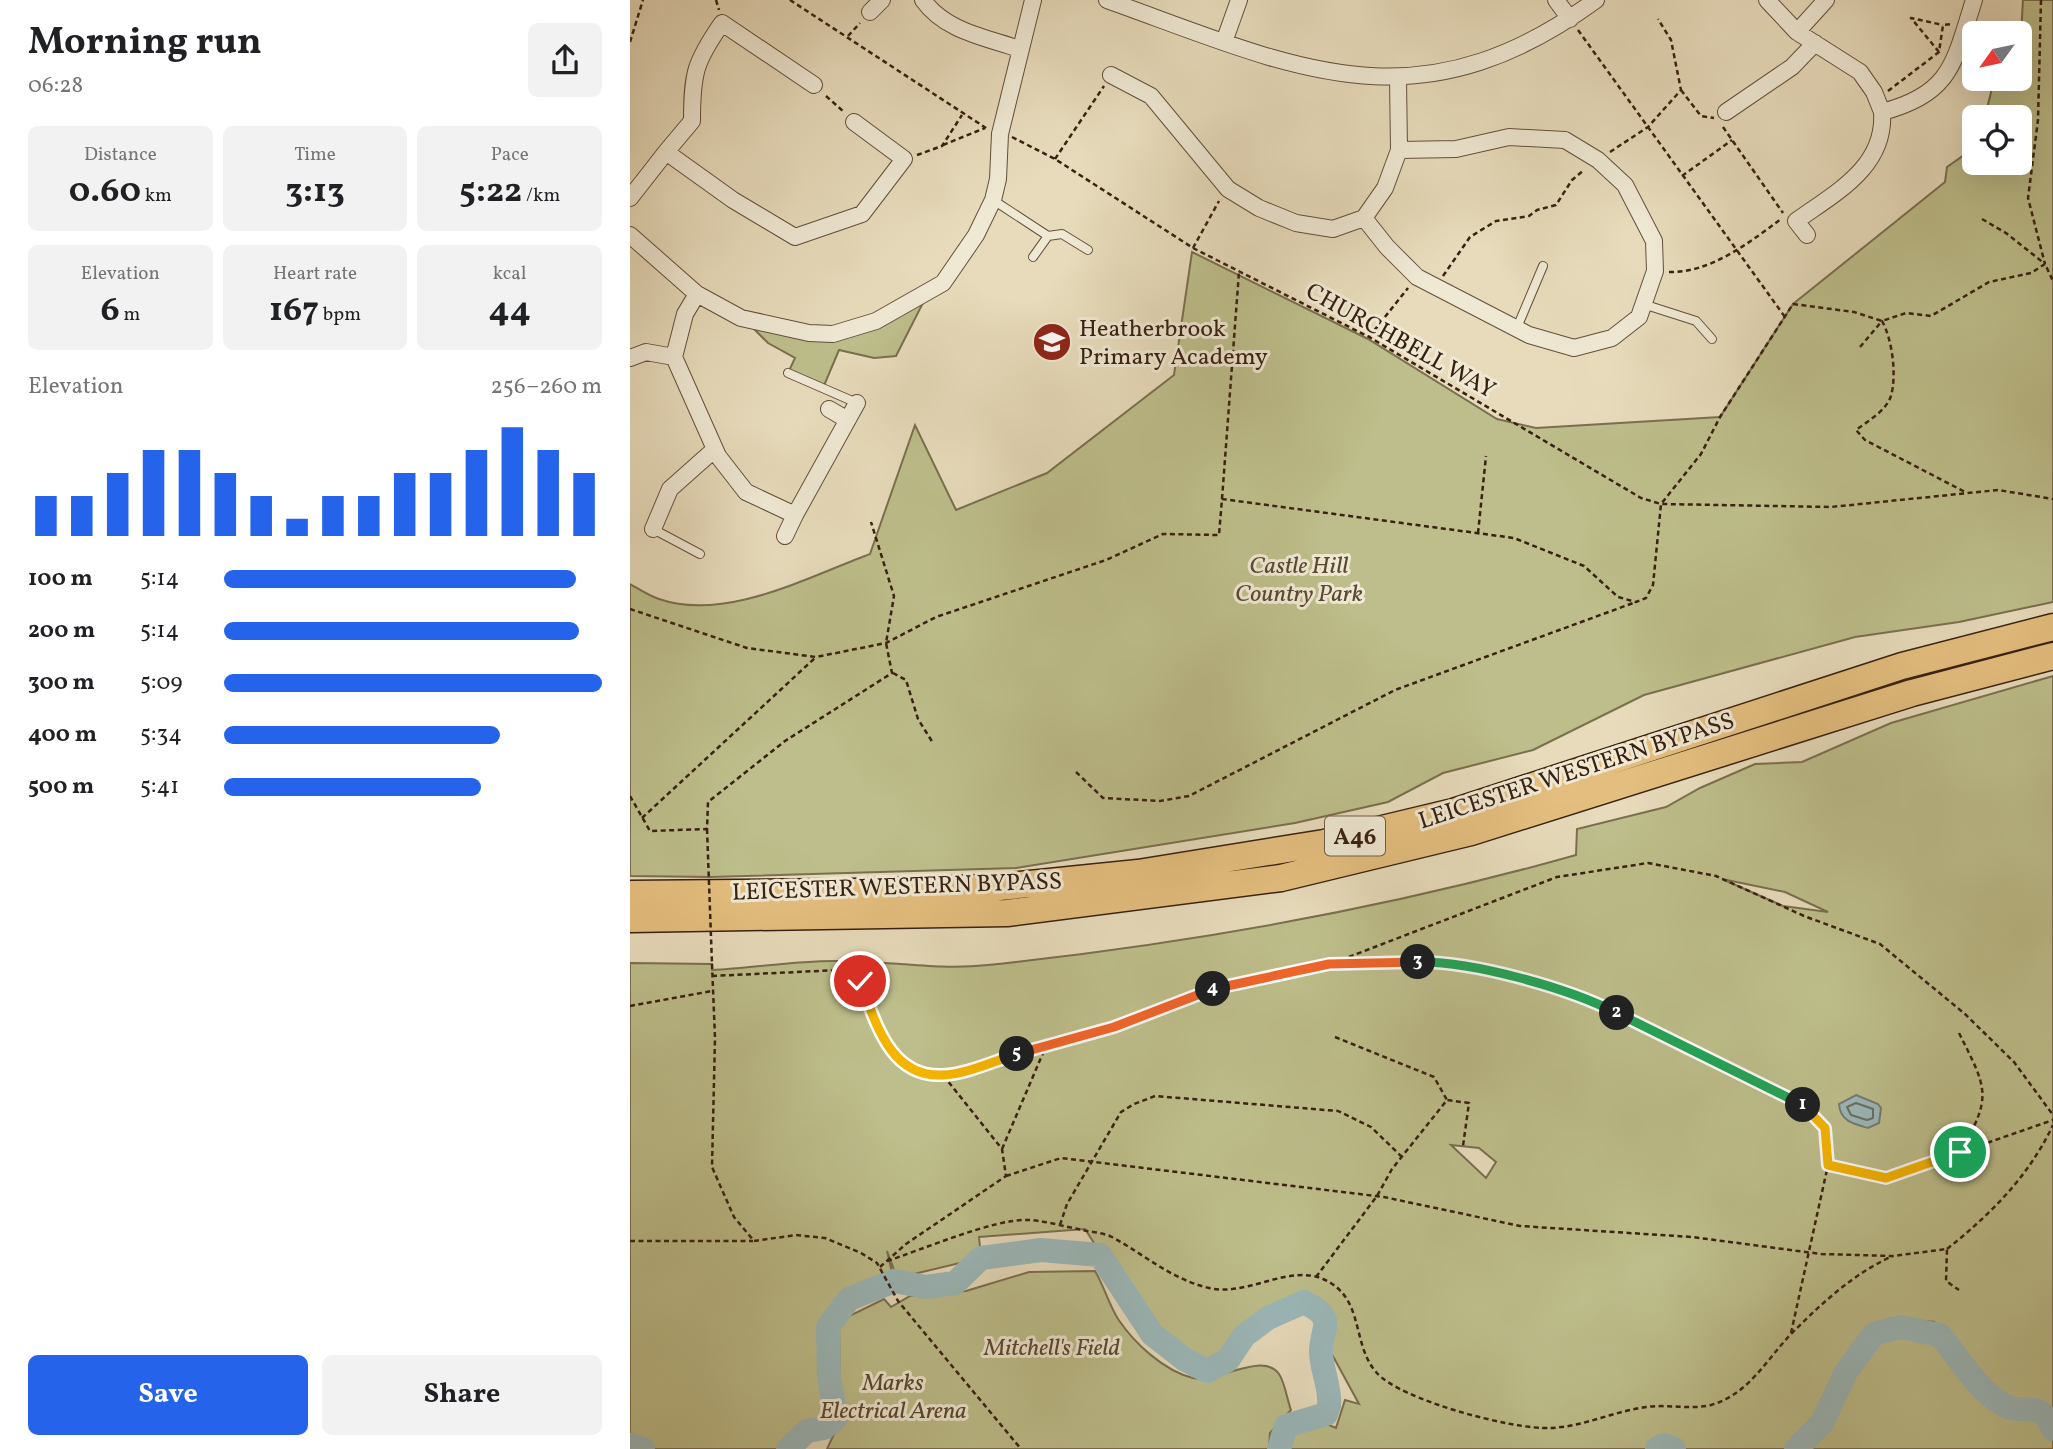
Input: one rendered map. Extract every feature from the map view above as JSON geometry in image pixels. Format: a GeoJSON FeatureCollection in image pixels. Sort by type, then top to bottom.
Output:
{"type":"FeatureCollection","features":[{"type":"Feature","properties":{"kind":"highway","name":"LEICESTER WESTERN BYPASS"},"geometry":{"type":"LineString","coordinates":[[630,894],[989,888],[1151,871],[1324,843],[1453,812],[1902,666],[2053,627]]}},
{"type":"Feature","properties":{"kind":"highway","name":"LEICESTER WESTERN BYPASS"},"geometry":{"type":"LineString","coordinates":[[630,919],[1007,913],[1280,878],[1471,832],[1912,693],[2053,656]]}},
{"type":"Feature","properties":{"kind":"street"},"geometry":{"type":"LineString","coordinates":[[923,0],[931,11],[954,27],[1019,48]]}},
{"type":"Feature","properties":{"kind":"street"},"geometry":{"type":"LineString","coordinates":[[630,234],[697,293],[741,318],[809,333],[834,334],[876,321],[943,283],[976,235],[993,200],[998,179],[992,131],[1033,0]]}},
{"type":"Feature","properties":{"kind":"street"},"geometry":{"type":"LineString","coordinates":[[1107,0],[1311,70],[1398,79],[1476,65],[1527,45],[1596,0]]}},
{"type":"Feature","properties":{"kind":"street"},"geometry":{"type":"LineString","coordinates":[[1224,42],[1239,0]]}},
{"type":"Feature","properties":{"kind":"street"},"geometry":{"type":"LineString","coordinates":[[1556,0],[1570,19]]}},
{"type":"Feature","properties":{"kind":"street"},"geometry":{"type":"LineString","coordinates":[[1768,0],[1797,32],[1860,72],[1880,106],[1878,145],[1861,173],[1796,221],[1807,235]]}},
{"type":"Feature","properties":{"kind":"street"},"geometry":{"type":"LineString","coordinates":[[1797,32],[1826,0]]}},
{"type":"Feature","properties":{"kind":"street"},"geometry":{"type":"LineString","coordinates":[[1968,21],[1974,0]]}},
{"type":"Feature","properties":{"kind":"street"},"geometry":{"type":"LineString","coordinates":[[630,198],[692,121],[692,82],[700,55],[722,23],[814,85]]}},
{"type":"Feature","properties":{"kind":"street"},"geometry":{"type":"LineString","coordinates":[[1880,106],[1927,96],[1946,77],[1962,36]]}},
{"type":"Feature","properties":{"kind":"street"},"geometry":{"type":"LineString","coordinates":[[1726,112],[1792,67],[1815,43]]}},
{"type":"Feature","properties":{"kind":"street"},"geometry":{"type":"LineString","coordinates":[[1111,75],[1151,96],[1228,189],[1259,208],[1296,223],[1333,229],[1364,218],[1385,188],[1399,150],[1398,79]]}},
{"type":"Feature","properties":{"kind":"street"},"geometry":{"type":"LineString","coordinates":[[666,152],[733,200],[795,237],[862,214],[904,159],[854,122]]}},
{"type":"Feature","properties":{"kind":"street"},"geometry":{"type":"LineString","coordinates":[[1364,218],[1417,277],[1516,330],[1574,348],[1612,338],[1639,317],[1655,271],[1654,241],[1625,185],[1598,160],[1565,140],[1508,137],[1456,149],[1399,150]]}},
{"type":"Feature","properties":{"kind":"street"},"geometry":{"type":"LineString","coordinates":[[697,293],[685,314],[674,357],[715,449],[746,492],[795,515]]}},
{"type":"Feature","properties":{"kind":"street"},"geometry":{"type":"LineString","coordinates":[[630,358],[646,352],[674,357]]}},
{"type":"Feature","properties":{"kind":"street"},"geometry":{"type":"LineString","coordinates":[[785,536],[857,403]]}},
{"type":"Feature","properties":{"kind":"street"},"geometry":{"type":"LineString","coordinates":[[829,410],[846,419]]}},
{"type":"Feature","properties":{"kind":"street"},"geometry":{"type":"LineString","coordinates":[[653,528],[670,489],[715,449]]}},
{"type":"Feature","properties":{"kind":"lane"},"geometry":{"type":"LineString","coordinates":[[993,200],[1048,236],[1062,234],[1088,250]]}},
{"type":"Feature","properties":{"kind":"lane"},"geometry":{"type":"LineString","coordinates":[[1033,257],[1048,236]]}},
{"type":"Feature","properties":{"kind":"lane"},"geometry":{"type":"LineString","coordinates":[[1516,330],[1543,266]]}},
{"type":"Feature","properties":{"kind":"lane"},"geometry":{"type":"LineString","coordinates":[[1643,304],[1696,321],[1712,340]]}},
{"type":"Feature","properties":{"kind":"lane"},"geometry":{"type":"LineString","coordinates":[[788,373],[857,403]]}},
{"type":"Feature","properties":{"kind":"lane"},"geometry":{"type":"LineString","coordinates":[[653,528],[700,554]]}},
{"type":"Feature","properties":{"kind":"path"},"geometry":{"type":"LineString","coordinates":[[630,41],[643,0]]}},
{"type":"Feature","properties":{"kind":"path","name":"CHURCHBELL WAY"},"geometry":{"type":"LineString","coordinates":[[790,0],[848,36],[962,115],[992,131],[1017,138],[1055,159],[1193,248],[1369,337],[1623,490],[1661,504],[1831,507],[1998,489],[2053,499]]}},
{"type":"Feature","properties":{"kind":"path"},"geometry":{"type":"LineString","coordinates":[[2042,0],[2038,120],[2028,198],[2045,264],[2053,281]]}},
{"type":"Feature","properties":{"kind":"path"},"geometry":{"type":"LineString","coordinates":[[1938,52],[1911,18],[1943,24],[1962,23]]}},
{"type":"Feature","properties":{"kind":"path"},"geometry":{"type":"LineString","coordinates":[[1570,19],[1785,317]]}},
{"type":"Feature","properties":{"kind":"path"},"geometry":{"type":"LineString","coordinates":[[1655,271],[1684,272],[1737,251],[1785,216],[1717,118],[1701,116],[1681,90],[1671,40],[1658,19]]}},
{"type":"Feature","properties":{"kind":"path"},"geometry":{"type":"LineString","coordinates":[[1880,106],[1938,52],[1943,24]]}},
{"type":"Feature","properties":{"kind":"path"},"geometry":{"type":"LineString","coordinates":[[1055,159],[1111,75]]}},
{"type":"Feature","properties":{"kind":"path"},"geometry":{"type":"LineString","coordinates":[[814,85],[854,122]]}},
{"type":"Feature","properties":{"kind":"path"},"geometry":{"type":"LineString","coordinates":[[1434,287],[1470,237],[1496,221],[1529,216],[1537,210],[1556,205],[1572,180],[1648,127],[1681,90]]}},
{"type":"Feature","properties":{"kind":"path"},"geometry":{"type":"LineString","coordinates":[[942,146],[962,115]]}},
{"type":"Feature","properties":{"kind":"path"},"geometry":{"type":"LineString","coordinates":[[904,159],[992,131]]}},
{"type":"Feature","properties":{"kind":"path"},"geometry":{"type":"LineString","coordinates":[[1682,176],[1732,140]]}},
{"type":"Feature","properties":{"kind":"path"},"geometry":{"type":"LineString","coordinates":[[1193,248],[1212,210],[1228,189]]}},
{"type":"Feature","properties":{"kind":"path"},"geometry":{"type":"LineString","coordinates":[[1982,219],[2006,233],[2045,264]]}},
{"type":"Feature","properties":{"kind":"path"},"geometry":{"type":"LineString","coordinates":[[1860,346],[1882,321],[1906,313],[1931,316],[1989,282],[2031,273],[2045,264]]}},
{"type":"Feature","properties":{"kind":"path"},"geometry":{"type":"LineString","coordinates":[[630,609],[747,648],[816,657],[886,643],[936,617],[1106,560],[1163,534],[1219,535],[1239,272]]}},
{"type":"Feature","properties":{"kind":"path"},"geometry":{"type":"LineString","coordinates":[[1369,337],[1417,277]]}},
{"type":"Feature","properties":{"kind":"path"},"geometry":{"type":"LineString","coordinates":[[1076,772],[1103,798],[1160,801],[1189,796],[1395,690],[1646,598],[1653,585],[1661,504],[1701,454],[1720,417],[1793,304],[1854,312],[1882,321],[1892,338],[1891,396],[1876,416],[1856,430],[1865,440],[1967,493]]}},
{"type":"Feature","properties":{"kind":"path"},"geometry":{"type":"LineString","coordinates":[[1478,533],[1486,456]]}},
{"type":"Feature","properties":{"kind":"path"},"geometry":{"type":"LineString","coordinates":[[1222,499],[1514,537],[1584,565],[1618,597],[1636,602]]}},
{"type":"Feature","properties":{"kind":"path"},"geometry":{"type":"LineString","coordinates":[[871,522],[894,596],[886,643],[892,673]]}},
{"type":"Feature","properties":{"kind":"path"},"geometry":{"type":"LineString","coordinates":[[642,818],[816,657]]}},
{"type":"Feature","properties":{"kind":"path"},"geometry":{"type":"LineString","coordinates":[[892,673],[906,680],[918,719],[933,743]]}},
{"type":"Feature","properties":{"kind":"path"},"geometry":{"type":"LineString","coordinates":[[754,1241],[734,1217],[721,1195],[712,1167],[715,1038],[708,802],[785,741],[892,673]]}},
{"type":"Feature","properties":{"kind":"path"},"geometry":{"type":"LineString","coordinates":[[630,796],[650,831],[707,829]]}},
{"type":"Feature","properties":{"kind":"path"},"geometry":{"type":"LineString","coordinates":[[1329,964],[1557,877],[1648,863],[1705,874],[1880,944],[1965,1014],[2014,1062],[2053,1117],[1886,1178],[1828,1165]]}},
{"type":"Feature","properties":{"kind":"path"},"geometry":{"type":"LineString","coordinates":[[712,976],[839,970],[860,981],[884,1043],[900,1061],[918,1070],[943,1075],[1114,1027],[1225,984],[1329,964],[1439,962],[1593,1000],[1805,1106],[1825,1128],[1828,1165],[1791,1334]]}},
{"type":"Feature","properties":{"kind":"path"},"geometry":{"type":"LineString","coordinates":[[630,1006],[712,991]]}},
{"type":"Feature","properties":{"kind":"path"},"geometry":{"type":"LineString","coordinates":[[1959,1033],[1984,1087],[1978,1122],[1960,1152]]}},
{"type":"Feature","properties":{"kind":"path"},"geometry":{"type":"LineString","coordinates":[[1335,1037],[1434,1077],[1447,1100]]}},
{"type":"Feature","properties":{"kind":"path"},"geometry":{"type":"LineString","coordinates":[[1002,1149],[1046,1046]]}},
{"type":"Feature","properties":{"kind":"path"},"geometry":{"type":"LineString","coordinates":[[943,1075],[1002,1149],[1006,1176]]}},
{"type":"Feature","properties":{"kind":"path"},"geometry":{"type":"LineString","coordinates":[[1060,1226],[1067,1204],[1121,1112],[1155,1096],[1338,1111],[1371,1127],[1402,1157]]}},
{"type":"Feature","properties":{"kind":"path"},"geometry":{"type":"LineString","coordinates":[[1447,1100],[1469,1103],[1463,1146]]}},
{"type":"Feature","properties":{"kind":"path"},"geometry":{"type":"LineString","coordinates":[[1316,1277],[1377,1196],[1402,1157],[1447,1100]]}},
{"type":"Feature","properties":{"kind":"path"},"geometry":{"type":"LineString","coordinates":[[881,1269],[906,1244],[1006,1176],[1061,1158],[1377,1196],[1520,1226],[1692,1237],[1807,1252],[1893,1256],[1947,1249],[1990,1214],[2039,1155],[2053,1125]]}},
{"type":"Feature","properties":{"kind":"path"},"geometry":{"type":"LineString","coordinates":[[886,1262],[1004,1223],[1026,1220],[1110,1236],[1173,1275],[1210,1288],[1232,1290],[1295,1276],[1316,1277],[1341,1291],[1354,1308],[1362,1341],[1377,1374],[1395,1387],[1439,1404],[1507,1424],[1529,1427],[1574,1425],[1647,1407],[1707,1406],[1732,1397],[1769,1362],[1791,1334],[1868,1267],[1893,1256]]}},
{"type":"Feature","properties":{"kind":"path"},"geometry":{"type":"LineString","coordinates":[[630,1241],[754,1241],[796,1235],[825,1238],[860,1252],[881,1269],[897,1299],[1021,1449]]}},
{"type":"Feature","properties":{"kind":"path"},"geometry":{"type":"LineString","coordinates":[[1947,1249],[1946,1281],[1959,1290]]}},
{"type":"Feature","properties":{"kind":"green space","name":"Castle Hill Country Park"},"geometry":{"type":"Polygon","coordinates":[[[2023,0],[2053,0],[2053,602],[1959,622],[1855,637],[1644,695],[1533,750],[1443,773],[1388,802],[1295,823],[1016,868],[710,877],[630,876],[630,584],[659,599],[684,605],[711,605],[766,594],[870,554],[915,425],[956,510],[1047,473],[1174,375],[1192,252],[1368,339],[1497,419],[1536,428],[1720,417],[1793,304],[1945,182],[1947,167],[1962,156],[1962,175],[2032,175],[2032,105],[1988,105],[1991,91],[2032,91],[2032,21],[2022,21],[2023,0]]]}},
{"type":"Feature","properties":{"kind":"green space"},"geometry":{"type":"Polygon","coordinates":[[[929,291],[896,356],[874,358],[839,350],[823,388],[788,373],[795,358],[768,343],[747,322],[833,334],[929,291]]]}},
{"type":"Feature","properties":{"kind":"green space"},"geometry":{"type":"Polygon","coordinates":[[[2053,676],[2053,1449],[1796,1449],[1816,1430],[1832,1407],[1864,1344],[1889,1329],[1931,1331],[1934,1322],[1891,1318],[1869,1330],[1837,1378],[1822,1413],[1794,1449],[1279,1449],[1283,1429],[1314,1419],[1336,1428],[1345,1400],[1359,1404],[1304,1303],[1207,1371],[1152,1334],[1085,1229],[979,1237],[981,1258],[897,1278],[887,1251],[894,1281],[849,1299],[831,1324],[827,1355],[836,1418],[824,1424],[824,1428],[798,1440],[788,1449],[643,1449],[630,1445],[630,963],[712,964],[712,970],[834,961],[969,967],[1136,947],[1358,908],[1576,855],[1577,829],[1666,807],[1700,788],[1755,764],[1802,762],[1891,723],[2053,676]],[[1722,879],[1783,906],[1828,912],[1785,892],[1722,879]],[[1451,1145],[1486,1178],[1496,1162],[1479,1148],[1451,1145]]]}},
{"type":"Feature","properties":{"kind":"green space","name":"Mitchell's Field"},"geometry":{"type":"Polygon","coordinates":[[[1095,1271],[1115,1314],[1125,1328],[1151,1355],[1171,1369],[1193,1378],[1214,1376],[1251,1366],[1272,1368],[1279,1374],[1291,1410],[1270,1433],[1269,1449],[827,1449],[840,1421],[839,1321],[884,1299],[891,1307],[910,1296],[966,1291],[1029,1272],[1095,1271]]]}},
{"type":"Feature","properties":{"kind":"water"},"geometry":{"type":"Polygon","coordinates":[[[1856,1095],[1878,1104],[1881,1108],[1879,1123],[1868,1128],[1845,1118],[1839,1104],[1856,1095]]]}},
{"type":"Feature","properties":{"kind":"waterway"},"geometry":{"type":"LineString","coordinates":[[788,1449],[807,1431],[824,1428],[836,1418],[829,1377],[828,1327],[849,1299],[894,1281],[926,1287],[955,1283],[981,1258],[1041,1250],[1100,1255],[1152,1334],[1184,1359],[1207,1371],[1228,1360],[1244,1336],[1268,1318],[1304,1302],[1321,1313],[1325,1323],[1321,1351],[1329,1406],[1326,1414],[1286,1426],[1279,1449]]}},
{"type":"Feature","properties":{"kind":"waterway"},"geometry":{"type":"LineString","coordinates":[[1796,1449],[1822,1423],[1846,1372],[1874,1334],[1900,1327],[1940,1335],[1990,1395],[2008,1407],[2041,1413],[2053,1429]]}},
{"type":"Feature","properties":{"kind":"waterway"},"geometry":{"type":"LineString","coordinates":[[630,1445],[643,1449]]}},
{"type":"Feature","properties":{"kind":"waterway"},"geometry":{"type":"LineString","coordinates":[[1657,1449],[1664,1445],[1674,1449]]}},
{"type":"Feature","properties":{"kind":"place","name":"Heatherbrook Primary Academy"},"geometry":{"type":"Point","coordinates":[1052,342]}},
{"type":"Feature","properties":{"kind":"route"},"geometry":{"type":"LineString","coordinates":[[860,981],[884,1043],[900,1061],[918,1070],[943,1075],[1114,1027],[1225,984],[1329,964],[1439,962],[1505,976],[1593,1000],[1805,1106],[1825,1128],[1828,1165],[1886,1178],[1960,1152]]}},
{"type":"Feature","properties":{"kind":"park label","name":"Marks Electrical Arena"},"geometry":{"type":"Point","coordinates":[893,1396]}}]}
